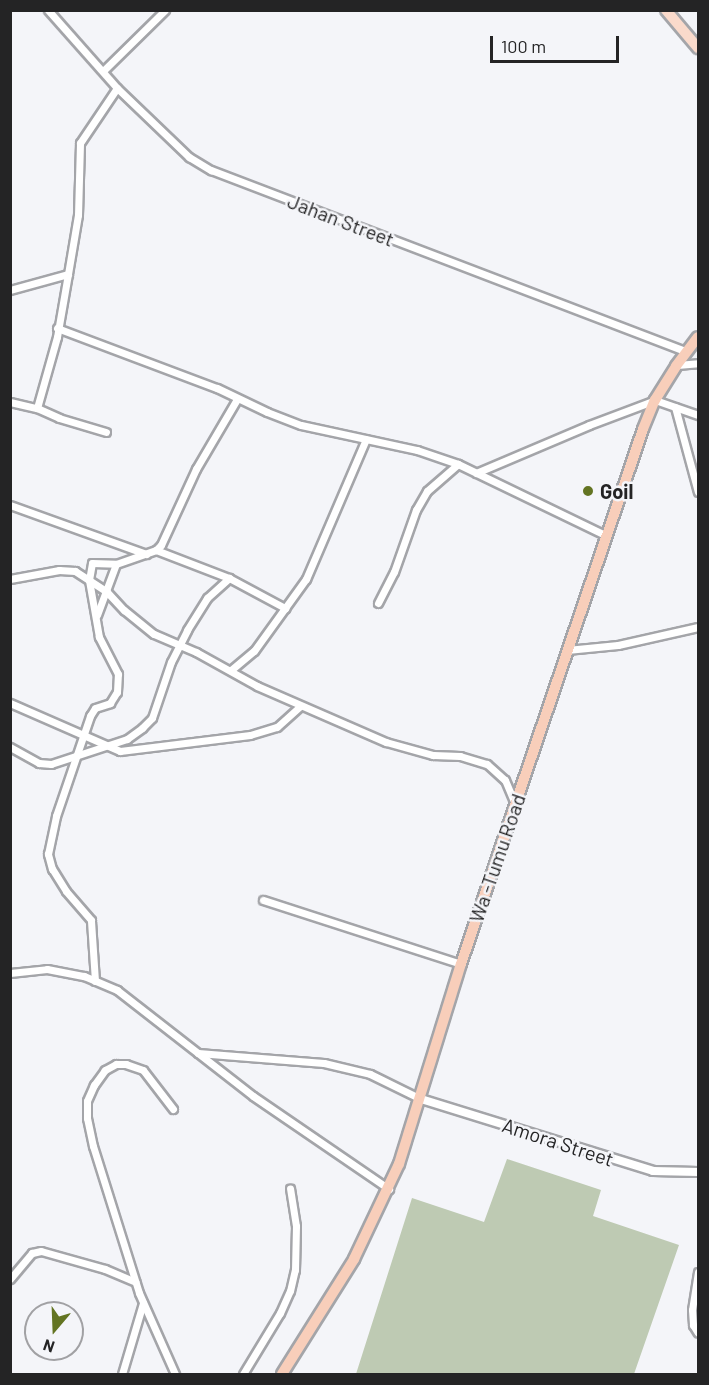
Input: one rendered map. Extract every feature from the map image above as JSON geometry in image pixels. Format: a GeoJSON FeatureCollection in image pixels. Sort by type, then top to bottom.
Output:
{"type":"FeatureCollection","features":[{"type":"Feature","properties":{"kind":"highway","name":"Wa -Tumu Road"},"geometry":{"type":"LineString","coordinates":[[282,1374],[342,1281],[389,1189],[421,1099],[461,964],[604,535],[655,400],[685,351],[699,337]]}},
{"type":"Feature","properties":{"kind":"main road"},"geometry":{"type":"LineString","coordinates":[[666,10],[699,48]]}},
{"type":"Feature","properties":{"kind":"street","name":"Jahan Street"},"geometry":{"type":"LineString","coordinates":[[48,10],[117,88],[189,157],[211,170],[685,351]]}},
{"type":"Feature","properties":{"kind":"street"},"geometry":{"type":"LineString","coordinates":[[103,71],[165,10]]}},
{"type":"Feature","properties":{"kind":"street"},"geometry":{"type":"LineString","coordinates":[[38,408],[57,328],[78,215],[80,143],[117,88]]}},
{"type":"Feature","properties":{"kind":"street"},"geometry":{"type":"LineString","coordinates":[[10,290],[68,274]]}},
{"type":"Feature","properties":{"kind":"street"},"geometry":{"type":"LineString","coordinates":[[57,328],[217,388],[237,399],[301,424],[417,450],[458,464],[604,535]]}},
{"type":"Feature","properties":{"kind":"street"},"geometry":{"type":"LineString","coordinates":[[676,366],[699,363]]}},
{"type":"Feature","properties":{"kind":"street"},"geometry":{"type":"LineString","coordinates":[[95,981],[91,920],[66,891],[52,869],[48,854],[56,816],[82,736],[93,710],[114,699],[119,679],[99,637],[97,615],[89,580],[92,563],[116,564],[156,550],[173,524],[196,469],[237,399]]}},
{"type":"Feature","properties":{"kind":"street"},"geometry":{"type":"LineString","coordinates":[[476,473],[589,424],[655,400],[699,415]]}},
{"type":"Feature","properties":{"kind":"street"},"geometry":{"type":"LineString","coordinates":[[10,402],[38,408],[59,418],[106,432]]}},
{"type":"Feature","properties":{"kind":"street"},"geometry":{"type":"LineString","coordinates":[[675,407],[699,492]]}},
{"type":"Feature","properties":{"kind":"street"},"geometry":{"type":"LineString","coordinates":[[231,670],[254,651],[306,579],[366,439]]}},
{"type":"Feature","properties":{"kind":"street"},"geometry":{"type":"LineString","coordinates":[[378,603],[394,572],[416,510],[427,490],[458,464]]}},
{"type":"Feature","properties":{"kind":"street"},"geometry":{"type":"LineString","coordinates":[[10,505],[146,554]]}},
{"type":"Feature","properties":{"kind":"street"},"geometry":{"type":"LineString","coordinates":[[156,550],[229,578],[285,608]]}},
{"type":"Feature","properties":{"kind":"street"},"geometry":{"type":"LineString","coordinates":[[97,615],[116,564]]}},
{"type":"Feature","properties":{"kind":"street"},"geometry":{"type":"LineString","coordinates":[[10,579],[59,570],[75,571],[107,592],[124,610],[154,634],[231,670],[257,686],[386,742],[433,755],[460,756],[487,764],[505,780],[516,803]]}},
{"type":"Feature","properties":{"kind":"street"},"geometry":{"type":"LineString","coordinates":[[10,747],[39,763],[51,764],[127,738],[152,718],[179,644],[207,598],[229,578]]}},
{"type":"Feature","properties":{"kind":"street"},"geometry":{"type":"LineString","coordinates":[[567,650],[618,645],[699,627]]}},
{"type":"Feature","properties":{"kind":"street"},"geometry":{"type":"LineString","coordinates":[[10,703],[120,751],[250,735],[277,727],[300,706]]}},
{"type":"Feature","properties":{"kind":"street"},"geometry":{"type":"LineString","coordinates":[[263,900],[461,964]]}},
{"type":"Feature","properties":{"kind":"street"},"geometry":{"type":"LineString","coordinates":[[10,973],[47,969],[95,981],[117,990],[262,1102],[389,1189]]}},
{"type":"Feature","properties":{"kind":"street"},"geometry":{"type":"LineString","coordinates":[[198,1053],[324,1063],[370,1074],[421,1099]]}},
{"type":"Feature","properties":{"kind":"street"},"geometry":{"type":"LineString","coordinates":[[173,1109],[143,1070],[126,1064],[116,1064],[105,1070],[94,1085],[87,1101],[87,1118],[93,1146],[135,1282],[174,1374]]}},
{"type":"Feature","properties":{"kind":"street","name":"Amora Street"},"geometry":{"type":"LineString","coordinates":[[421,1099],[652,1171],[699,1172]]}},
{"type":"Feature","properties":{"kind":"street"},"geometry":{"type":"LineString","coordinates":[[243,1374],[280,1313],[290,1291],[295,1270],[296,1226],[290,1188]]}},
{"type":"Feature","properties":{"kind":"street"},"geometry":{"type":"LineString","coordinates":[[10,1279],[32,1253],[41,1251],[105,1269],[135,1282]]}},
{"type":"Feature","properties":{"kind":"street"},"geometry":{"type":"LineString","coordinates":[[699,1272],[692,1310],[693,1325],[699,1333]]}},
{"type":"Feature","properties":{"kind":"street"},"geometry":{"type":"LineString","coordinates":[[122,1374],[143,1303]]}},
{"type":"Feature","properties":{"kind":"green space"},"geometry":{"type":"Polygon","coordinates":[[[507,1159],[601,1190],[593,1216],[679,1245],[634,1374],[356,1374],[412,1198],[484,1222],[507,1159]]]}},
{"type":"Feature","properties":{"kind":"place","name":"Goil"},"geometry":{"type":"Point","coordinates":[588,491]}}]}
